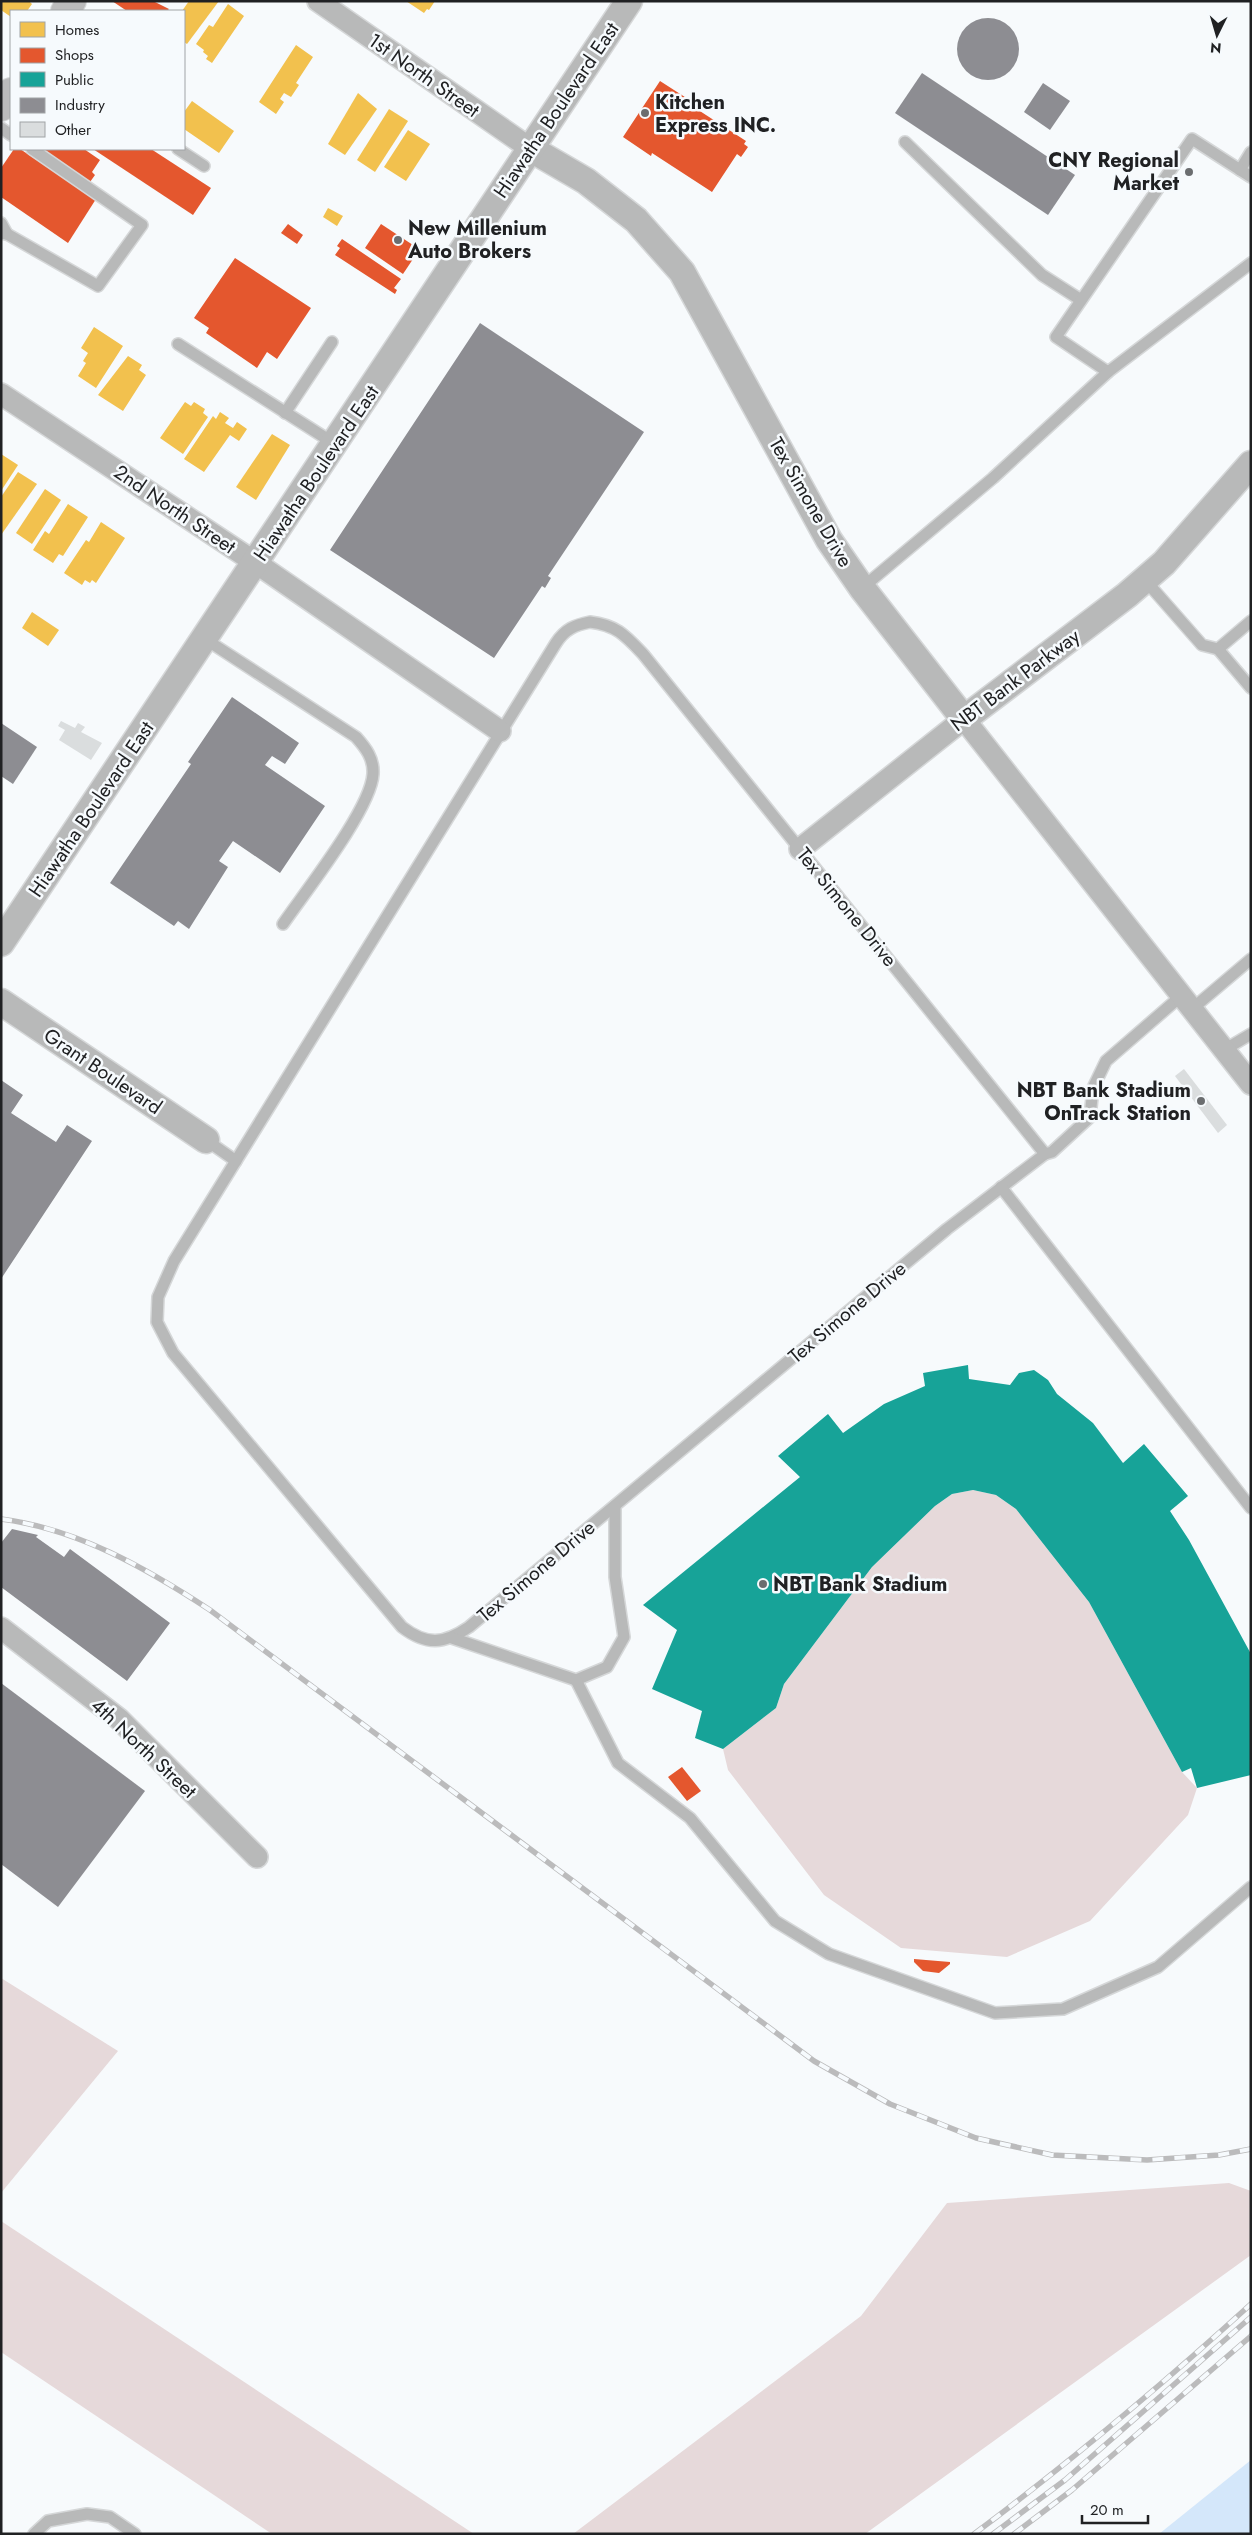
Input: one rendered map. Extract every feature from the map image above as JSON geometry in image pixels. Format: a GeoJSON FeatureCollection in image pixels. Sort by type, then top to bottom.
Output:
{"type":"FeatureCollection","features":[{"type":"Feature","properties":{"kind":"main road"},"geometry":{"type":"LineString","coordinates":[[1,107],[10,94]]}},
{"type":"Feature","properties":{"kind":"street","name":"1st North Street"},"geometry":{"type":"LineString","coordinates":[[318,1],[531,149]]}},
{"type":"Feature","properties":{"kind":"street","name":"Hiawatha Boulevard East"},"geometry":{"type":"LineString","coordinates":[[1,943],[629,1]]}},
{"type":"Feature","properties":{"kind":"street","name":"Tex Simone Drive"},"geometry":{"type":"LineString","coordinates":[[531,149],[586,181],[636,220],[682,272],[829,540],[862,588],[1251,1084]]}},
{"type":"Feature","properties":{"kind":"street","name":"2nd North Street"},"geometry":{"type":"LineString","coordinates":[[1,394],[256,563],[500,731]]}},
{"type":"Feature","properties":{"kind":"street","name":"NBT Bank Parkway"},"geometry":{"type":"LineString","coordinates":[[800,849],[964,719],[1145,580],[1164,563],[1251,464]]}},
{"type":"Feature","properties":{"kind":"street","name":"NBT Bank Parkway"},"geometry":{"type":"LineString","coordinates":[[1221,500],[1251,488]]}},
{"type":"Feature","properties":{"kind":"street","name":"Grant Boulevard"},"geometry":{"type":"LineString","coordinates":[[1,1002],[206,1140]]}},
{"type":"Feature","properties":{"kind":"street","name":"4th North Street"},"geometry":{"type":"LineString","coordinates":[[1,1628],[120,1718],[256,1857]]}},
{"type":"Feature","properties":{"kind":"lane"},"geometry":{"type":"LineString","coordinates":[[1108,372],[1056,337],[1192,140],[1251,177]]}},
{"type":"Feature","properties":{"kind":"lane"},"geometry":{"type":"LineString","coordinates":[[905,142],[1042,275],[1081,300]]}},
{"type":"Feature","properties":{"kind":"lane"},"geometry":{"type":"LineString","coordinates":[[1,223],[4,233],[98,286],[142,225],[33,150]]}},
{"type":"Feature","properties":{"kind":"lane"},"geometry":{"type":"LineString","coordinates":[[180,150],[204,166]]}},
{"type":"Feature","properties":{"kind":"lane"},"geometry":{"type":"LineString","coordinates":[[1240,170],[1251,152]]}},
{"type":"Feature","properties":{"kind":"lane"},"geometry":{"type":"LineString","coordinates":[[862,588],[993,478],[1108,372],[1214,289],[1251,263]]}},
{"type":"Feature","properties":{"kind":"lane"},"geometry":{"type":"LineString","coordinates":[[285,413],[332,342]]}},
{"type":"Feature","properties":{"kind":"lane"},"geometry":{"type":"LineString","coordinates":[[178,344],[335,444]]}},
{"type":"Feature","properties":{"kind":"lane"},"geometry":{"type":"LineString","coordinates":[[1145,580],[1202,645],[1218,649],[1251,688]]}},
{"type":"Feature","properties":{"kind":"lane"},"geometry":{"type":"LineString","coordinates":[[1218,649],[1251,621]]}},
{"type":"Feature","properties":{"kind":"lane","name":"Tex Simone Drive"},"geometry":{"type":"LineString","coordinates":[[236,1161],[561,635],[574,625],[590,622],[607,624],[624,634],[643,654],[1045,1154],[947,1229],[469,1627],[452,1638]]}},
{"type":"Feature","properties":{"kind":"lane"},"geometry":{"type":"LineString","coordinates":[[205,639],[356,737],[372,758],[373,774],[368,794],[358,815],[283,924]]}},
{"type":"Feature","properties":{"kind":"lane"},"geometry":{"type":"LineString","coordinates":[[1045,1154],[1052,1152],[1090,1117],[1093,1088],[1106,1061],[1251,959]]}},
{"type":"Feature","properties":{"kind":"lane"},"geometry":{"type":"LineString","coordinates":[[1224,1050],[1251,1034]]}},
{"type":"Feature","properties":{"kind":"lane"},"geometry":{"type":"LineString","coordinates":[[206,1140],[236,1161],[174,1261],[158,1297],[157,1322],[173,1353],[402,1627],[415,1636],[439,1641],[452,1638],[576,1680],[607,1667],[624,1637],[614,1577],[615,1506]]}},
{"type":"Feature","properties":{"kind":"lane"},"geometry":{"type":"LineString","coordinates":[[1001,1187],[1251,1508]]}},
{"type":"Feature","properties":{"kind":"lane"},"geometry":{"type":"LineString","coordinates":[[576,1680],[618,1762],[690,1818],[775,1921],[829,1954],[995,2013],[1063,2009],[1158,1967],[1251,1887]]}},
{"type":"Feature","properties":{"kind":"lane"},"geometry":{"type":"LineString","coordinates":[[34,2534],[48,2521],[87,2514],[110,2517],[135,2534]]}},
{"type":"Feature","properties":{"kind":"shaded area"},"geometry":{"type":"Polygon","coordinates":[[[973,1490],[996,1495],[1016,1509],[1089,1602],[1182,1772],[1197,1788],[1188,1815],[1090,1921],[1007,1957],[901,1948],[824,1895],[728,1770],[723,1749],[776,1708],[784,1684],[872,1567],[935,1506],[952,1494],[973,1490]]]}},
{"type":"Feature","properties":{"kind":"shaded area"},"geometry":{"type":"Polygon","coordinates":[[[1,1978],[118,2051],[1,2193],[1,1978]]]}},
{"type":"Feature","properties":{"kind":"shaded area"},"geometry":{"type":"Polygon","coordinates":[[[1229,2183],[1251,2191],[1251,2255],[865,2534],[573,2534],[861,2316],[947,2203],[1229,2183]]]}},
{"type":"Feature","properties":{"kind":"shaded area"},"geometry":{"type":"Polygon","coordinates":[[[1,2221],[474,2534],[272,2534],[1,2352],[1,2221]]]}},
{"type":"Feature","properties":{"kind":"water"},"geometry":{"type":"Polygon","coordinates":[[[1251,2460],[1251,2534],[1159,2534],[1251,2460]]]}},
{"type":"Feature","properties":{"kind":"building: Homes"},"geometry":{"type":"Polygon","coordinates":[[[1,1],[29,1],[32,4],[28,10],[10,10],[10,16],[1,10],[1,1]]]}},
{"type":"Feature","properties":{"kind":"building: Homes"},"geometry":{"type":"Polygon","coordinates":[[[189,1],[219,1],[187,44],[185,43],[185,10],[183,10],[189,1]]]}},
{"type":"Feature","properties":{"kind":"building: Homes"},"geometry":{"type":"Polygon","coordinates":[[[406,1],[435,1],[429,10],[427,9],[424,13],[406,1]]]}},
{"type":"Feature","properties":{"kind":"building: Homes"},"geometry":{"type":"Polygon","coordinates":[[[228,4],[244,16],[212,63],[206,59],[208,56],[203,52],[204,50],[196,44],[209,25],[213,27],[228,4]]]}},
{"type":"Feature","properties":{"kind":"building: Homes"},"geometry":{"type":"Polygon","coordinates":[[[296,45],[313,57],[296,83],[299,85],[291,97],[284,93],[280,99],[284,102],[276,114],[259,102],[296,45]]]}},
{"type":"Feature","properties":{"kind":"building: Homes"},"geometry":{"type":"Polygon","coordinates":[[[358,93],[377,109],[345,155],[328,144],[358,93]]]}},
{"type":"Feature","properties":{"kind":"building: Homes"},"geometry":{"type":"Polygon","coordinates":[[[192,101],[234,131],[219,153],[185,130],[185,111],[192,101]]]}},
{"type":"Feature","properties":{"kind":"building: Homes"},"geometry":{"type":"Polygon","coordinates":[[[389,109],[408,121],[375,172],[357,160],[389,109]]]}},
{"type":"Feature","properties":{"kind":"building: Homes"},"geometry":{"type":"Polygon","coordinates":[[[408,130],[430,144],[406,181],[384,167],[408,130]]]}},
{"type":"Feature","properties":{"kind":"building: Homes"},"geometry":{"type":"Polygon","coordinates":[[[328,208],[343,216],[337,226],[323,217],[328,208]]]}},
{"type":"Feature","properties":{"kind":"building: Homes"},"geometry":{"type":"Polygon","coordinates":[[[94,327],[123,346],[96,388],[78,376],[86,363],[83,361],[88,353],[81,348],[94,327]]]}},
{"type":"Feature","properties":{"kind":"building: Homes"},"geometry":{"type":"Polygon","coordinates":[[[128,356],[142,365],[139,370],[146,375],[123,411],[98,395],[128,356]]]}},
{"type":"Feature","properties":{"kind":"building: Homes"},"geometry":{"type":"Polygon","coordinates":[[[185,402],[191,406],[194,402],[205,409],[203,413],[208,417],[183,454],[160,438],[185,402]]]}},
{"type":"Feature","properties":{"kind":"building: Homes"},"geometry":{"type":"Polygon","coordinates":[[[220,412],[229,418],[225,423],[233,428],[237,422],[247,429],[239,441],[230,435],[204,472],[184,459],[213,416],[216,419],[220,412]]]}},
{"type":"Feature","properties":{"kind":"building: Homes"},"geometry":{"type":"Polygon","coordinates":[[[272,434],[290,445],[256,500],[236,487],[272,434]]]}},
{"type":"Feature","properties":{"kind":"building: Homes"},"geometry":{"type":"Polygon","coordinates":[[[1,454],[18,465],[1,491],[1,454]]]}},
{"type":"Feature","properties":{"kind":"building: Homes"},"geometry":{"type":"Polygon","coordinates":[[[18,472],[37,484],[1,535],[1,497],[18,472]]]}},
{"type":"Feature","properties":{"kind":"building: Homes"},"geometry":{"type":"Polygon","coordinates":[[[45,489],[61,500],[32,544],[16,533],[45,489]]]}},
{"type":"Feature","properties":{"kind":"building: Homes"},"geometry":{"type":"Polygon","coordinates":[[[68,504],[88,517],[63,556],[59,554],[53,563],[33,550],[45,531],[49,534],[68,504]]]}},
{"type":"Feature","properties":{"kind":"building: Homes"},"geometry":{"type":"Polygon","coordinates":[[[101,522],[125,538],[96,583],[92,580],[90,583],[85,580],[82,585],[64,573],[86,540],[89,542],[101,522]]]}},
{"type":"Feature","properties":{"kind":"building: Homes"},"geometry":{"type":"Polygon","coordinates":[[[32,612],[59,630],[48,646],[22,628],[32,612]]]}},
{"type":"Feature","properties":{"kind":"building: Shops"},"geometry":{"type":"Polygon","coordinates":[[[112,1],[153,1],[169,9],[168,10],[126,10],[112,1]]]}},
{"type":"Feature","properties":{"kind":"building: Shops"},"geometry":{"type":"Polygon","coordinates":[[[660,81],[688,99],[686,102],[746,141],[744,144],[748,147],[741,157],[737,154],[712,192],[652,153],[651,156],[623,137],[660,81]]]}},
{"type":"Feature","properties":{"kind":"building: Shops"},"geometry":{"type":"Polygon","coordinates":[[[13,150],[22,150],[96,199],[68,243],[1,197],[1,168],[13,150]]]}},
{"type":"Feature","properties":{"kind":"building: Shops"},"geometry":{"type":"Polygon","coordinates":[[[42,150],[85,150],[100,160],[92,172],[95,175],[90,182],[42,150]]]}},
{"type":"Feature","properties":{"kind":"building: Shops"},"geometry":{"type":"Polygon","coordinates":[[[95,150],[153,150],[211,188],[193,215],[95,150]]]}},
{"type":"Feature","properties":{"kind":"building: Shops"},"geometry":{"type":"Polygon","coordinates":[[[288,224],[303,235],[297,244],[281,233],[288,224]]]}},
{"type":"Feature","properties":{"kind":"building: Shops"},"geometry":{"type":"Polygon","coordinates":[[[381,224],[416,247],[417,253],[403,274],[365,248],[381,224]]]}},
{"type":"Feature","properties":{"kind":"building: Shops"},"geometry":{"type":"Polygon","coordinates":[[[342,239],[401,279],[394,288],[397,290],[395,294],[335,255],[340,248],[337,246],[342,239]]]}},
{"type":"Feature","properties":{"kind":"building: Shops"},"geometry":{"type":"Polygon","coordinates":[[[235,258],[311,308],[277,359],[267,352],[257,368],[206,333],[209,328],[194,318],[235,258]]]}},
{"type":"Feature","properties":{"kind":"building: Shops"},"geometry":{"type":"Polygon","coordinates":[[[682,1767],[701,1791],[687,1801],[668,1777],[682,1767]]]}},
{"type":"Feature","properties":{"kind":"building: Shops"},"geometry":{"type":"Polygon","coordinates":[[[914,1959],[950,1962],[950,1964],[939,1973],[923,1971],[914,1962],[914,1959]]]}},
{"type":"Feature","properties":{"kind":"building: Public","name":"NBT Bank Stadium"},"geometry":{"type":"Polygon","coordinates":[[[968,1365],[969,1379],[1010,1385],[1019,1373],[1034,1370],[1048,1380],[1057,1394],[1093,1423],[1123,1463],[1144,1444],[1188,1496],[1170,1511],[1189,1540],[1251,1654],[1251,1775],[1197,1788],[1191,1768],[1182,1772],[1089,1602],[1016,1509],[996,1495],[973,1490],[952,1494],[935,1506],[872,1567],[784,1684],[776,1708],[723,1749],[695,1738],[702,1711],[652,1689],[677,1630],[643,1605],[800,1477],[778,1456],[828,1414],[843,1433],[884,1404],[925,1386],[923,1373],[968,1365]]]}},
{"type":"Feature","properties":{"kind":"building: Industry"},"geometry":{"type":"Polygon","coordinates":[[[982,18],[994,18],[1010,27],[1017,37],[1019,49],[1017,61],[1010,71],[994,80],[982,80],[971,75],[962,66],[957,55],[957,43],[962,32],[971,23],[982,18]]]}},
{"type":"Feature","properties":{"kind":"building: Industry"},"geometry":{"type":"Polygon","coordinates":[[[922,73],[1075,175],[1048,215],[895,113],[922,73]]]}},
{"type":"Feature","properties":{"kind":"building: Industry"},"geometry":{"type":"Polygon","coordinates":[[[1043,83],[1070,101],[1050,130],[1024,112],[1043,83]]]}},
{"type":"Feature","properties":{"kind":"building: Industry"},"geometry":{"type":"Polygon","coordinates":[[[480,323],[644,432],[548,576],[551,578],[545,588],[542,586],[494,658],[330,550],[480,323]]]}},
{"type":"Feature","properties":{"kind":"building: Industry"},"geometry":{"type":"Polygon","coordinates":[[[232,697],[299,743],[285,764],[272,756],[265,765],[325,806],[280,873],[233,841],[219,861],[228,867],[189,929],[178,921],[174,926],[110,883],[191,764],[188,762],[232,697]]]}},
{"type":"Feature","properties":{"kind":"building: Industry"},"geometry":{"type":"Polygon","coordinates":[[[1,723],[37,747],[13,784],[1,776],[1,723]]]}},
{"type":"Feature","properties":{"kind":"building: Industry"},"geometry":{"type":"Polygon","coordinates":[[[1,1080],[23,1095],[11,1113],[56,1142],[67,1125],[92,1141],[1,1279],[1,1080]]]}},
{"type":"Feature","properties":{"kind":"building: Industry"},"geometry":{"type":"Polygon","coordinates":[[[12,1529],[38,1535],[36,1537],[64,1557],[70,1549],[170,1623],[127,1681],[1,1587],[1,1543],[12,1529]]]}},
{"type":"Feature","properties":{"kind":"building: Industry"},"geometry":{"type":"Polygon","coordinates":[[[1,1683],[145,1791],[58,1907],[1,1864],[1,1683]]]}},
{"type":"Feature","properties":{"kind":"building: Other"},"geometry":{"type":"Polygon","coordinates":[[[61,721],[75,728],[78,723],[85,727],[81,732],[102,743],[91,760],[59,740],[65,730],[58,726],[61,721]]]}},
{"type":"Feature","properties":{"kind":"building: Other","name":"NBT Bank Stadium OnTrack Station"},"geometry":{"type":"Polygon","coordinates":[[[1184,1069],[1227,1125],[1218,1133],[1175,1076],[1184,1069]]]}},
{"type":"Feature","properties":{"kind":"railway"},"geometry":{"type":"LineString","coordinates":[[1,1519],[57,1532],[110,1552],[161,1579],[210,1610],[814,2061],[890,2104],[976,2138],[1052,2155],[1147,2160],[1219,2155],[1251,2149]]}},
{"type":"Feature","properties":{"kind":"railway"},"geometry":{"type":"LineString","coordinates":[[974,2534],[1115,2422],[1251,2304]]}},
{"type":"Feature","properties":{"kind":"railway"},"geometry":{"type":"LineString","coordinates":[[993,2534],[1065,2480],[1251,2317]]}},
{"type":"Feature","properties":{"kind":"railway"},"geometry":{"type":"LineString","coordinates":[[1014,2534],[1072,2490],[1251,2336]]}},
{"type":"Feature","properties":{"kind":"place","name":"Kitchen Express INC."},"geometry":{"type":"Point","coordinates":[645,113]}},
{"type":"Feature","properties":{"kind":"place","name":"CNY Regional Market"},"geometry":{"type":"Point","coordinates":[1189,172]}},
{"type":"Feature","properties":{"kind":"place","name":"New Millenium Auto Brokers"},"geometry":{"type":"Point","coordinates":[398,240]}},
{"type":"Feature","properties":{"kind":"place","name":"NBT Bank Stadium OnTrack Station"},"geometry":{"type":"Point","coordinates":[1201,1101]}},
{"type":"Feature","properties":{"kind":"place","name":"NBT Bank Stadium"},"geometry":{"type":"Point","coordinates":[763,1584]}}]}
